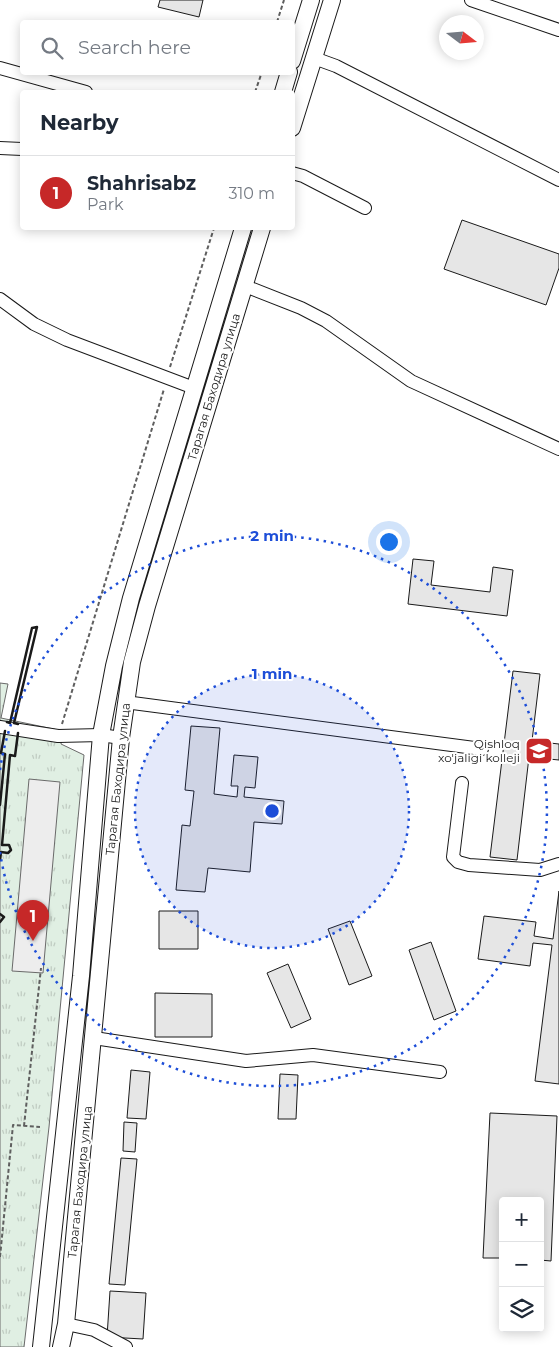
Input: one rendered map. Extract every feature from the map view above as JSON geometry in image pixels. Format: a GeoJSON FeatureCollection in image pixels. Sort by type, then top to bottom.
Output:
{"type":"FeatureCollection","features":[{"type":"Feature","properties":{"kind":"main road"},"geometry":{"type":"LineString","coordinates":[[295,51],[311,0]]}},
{"type":"Feature","properties":{"kind":"main road"},"geometry":{"type":"LineString","coordinates":[[295,118],[332,0]]}},
{"type":"Feature","properties":{"kind":"main road"},"geometry":{"type":"LineString","coordinates":[[284,90],[288,75]]}},
{"type":"Feature","properties":{"kind":"main road","name":"Тарагая Баходира улица"},"geometry":{"type":"LineString","coordinates":[[41,1347],[81,976],[101,735],[114,666],[131,598],[241,230]]}},
{"type":"Feature","properties":{"kind":"main road","name":"Тарагая Баходира улица"},"geometry":{"type":"LineString","coordinates":[[61,1347],[66,1324],[121,738],[132,662],[147,606],[261,230]]}},
{"type":"Feature","properties":{"kind":"street"},"geometry":{"type":"LineString","coordinates":[[471,0],[559,30]]}},
{"type":"Feature","properties":{"kind":"street"},"geometry":{"type":"LineString","coordinates":[[314,58],[336,66],[559,180]]}},
{"type":"Feature","properties":{"kind":"street"},"geometry":{"type":"LineString","coordinates":[[0,68],[20,74]]}},
{"type":"Feature","properties":{"kind":"street"},"geometry":{"type":"LineString","coordinates":[[25,75],[79,90]]}},
{"type":"Feature","properties":{"kind":"street"},"geometry":{"type":"LineString","coordinates":[[0,148],[20,149]]}},
{"type":"Feature","properties":{"kind":"street"},"geometry":{"type":"LineString","coordinates":[[295,174],[303,176],[365,208]]}},
{"type":"Feature","properties":{"kind":"street"},"geometry":{"type":"LineString","coordinates":[[245,286],[301,308],[326,321],[411,381],[559,447]]}},
{"type":"Feature","properties":{"kind":"street"},"geometry":{"type":"LineString","coordinates":[[0,299],[34,324],[67,340],[194,388]]}},
{"type":"Feature","properties":{"kind":"street"},"geometry":{"type":"LineString","coordinates":[[125,702],[482,749]]}},
{"type":"Feature","properties":{"kind":"street"},"geometry":{"type":"LineString","coordinates":[[0,727],[58,736],[101,735],[121,738]]}},
{"type":"Feature","properties":{"kind":"street"},"geometry":{"type":"LineString","coordinates":[[462,783],[453,857],[458,862],[469,865],[540,870],[559,864]]}},
{"type":"Feature","properties":{"kind":"street"},"geometry":{"type":"LineString","coordinates":[[94,1038],[246,1061],[313,1055],[440,1072]]}},
{"type":"Feature","properties":{"kind":"street"},"geometry":{"type":"LineString","coordinates":[[66,1324],[94,1330],[126,1347]]}},
{"type":"Feature","properties":{"kind":"path"},"geometry":{"type":"LineString","coordinates":[[278,20],[284,0]]}},
{"type":"Feature","properties":{"kind":"path"},"geometry":{"type":"LineString","coordinates":[[257,90],[261,75]]}},
{"type":"Feature","properties":{"kind":"path"},"geometry":{"type":"LineString","coordinates":[[58,736],[213,230]]}},
{"type":"Feature","properties":{"kind":"path"},"geometry":{"type":"LineString","coordinates":[[24,1126],[41,968]]}},
{"type":"Feature","properties":{"kind":"path"},"geometry":{"type":"LineString","coordinates":[[0,1257],[13,1125],[40,1127]]}},
{"type":"Feature","properties":{"kind":"green space"},"geometry":{"type":"Polygon","coordinates":[[[0,683],[8,684],[1,718],[63,731],[61,744],[84,755],[49,1127],[24,1347],[0,1347],[0,683]]]}},
{"type":"Feature","properties":{"kind":"shaded area"},"geometry":{"type":"Polygon","coordinates":[[[29,779],[60,782],[43,973],[12,971],[29,779]]]}},
{"type":"Feature","properties":{"kind":"building"},"geometry":{"type":"Polygon","coordinates":[[[160,0],[203,0],[199,17],[158,7],[160,0]]]}},
{"type":"Feature","properties":{"kind":"building"},"geometry":{"type":"Polygon","coordinates":[[[462,220],[559,254],[559,268],[546,305],[444,269],[462,220]]]}},
{"type":"Feature","properties":{"kind":"building"},"geometry":{"type":"Polygon","coordinates":[[[413,559],[434,561],[431,585],[490,592],[493,567],[513,570],[507,616],[408,604],[413,559]]]}},
{"type":"Feature","properties":{"kind":"building"},"geometry":{"type":"Polygon","coordinates":[[[513,671],[540,674],[532,741],[559,744],[559,760],[529,757],[517,860],[490,857],[513,671]]]}},
{"type":"Feature","properties":{"kind":"building"},"geometry":{"type":"Polygon","coordinates":[[[191,726],[220,728],[214,794],[237,797],[238,786],[231,786],[234,755],[258,757],[255,788],[245,787],[244,797],[284,801],[282,824],[254,822],[250,872],[208,868],[205,892],[176,890],[182,825],[190,826],[194,791],[185,790],[191,726]]]}},
{"type":"Feature","properties":{"kind":"building"},"geometry":{"type":"Polygon","coordinates":[[[559,891],[559,1084],[535,1081],[552,945],[533,943],[530,966],[478,959],[484,916],[536,922],[534,936],[553,939],[559,891]]]}},
{"type":"Feature","properties":{"kind":"building"},"geometry":{"type":"Polygon","coordinates":[[[159,911],[198,911],[198,949],[159,949],[159,911]]]}},
{"type":"Feature","properties":{"kind":"building"},"geometry":{"type":"Polygon","coordinates":[[[350,921],[372,976],[349,985],[328,929],[350,921]]]}},
{"type":"Feature","properties":{"kind":"building"},"geometry":{"type":"Polygon","coordinates":[[[431,942],[456,1011],[434,1020],[409,950],[431,942]]]}},
{"type":"Feature","properties":{"kind":"building"},"geometry":{"type":"Polygon","coordinates":[[[288,964],[311,1019],[291,1028],[267,973],[288,964]]]}},
{"type":"Feature","properties":{"kind":"building"},"geometry":{"type":"Polygon","coordinates":[[[155,993],[212,994],[212,1037],[155,1037],[155,993]]]}},
{"type":"Feature","properties":{"kind":"building"},"geometry":{"type":"Polygon","coordinates":[[[131,1070],[150,1072],[146,1119],[127,1118],[131,1070]]]}},
{"type":"Feature","properties":{"kind":"building"},"geometry":{"type":"Polygon","coordinates":[[[280,1074],[298,1075],[296,1119],[278,1119],[280,1074]]]}},
{"type":"Feature","properties":{"kind":"building"},"geometry":{"type":"Polygon","coordinates":[[[490,1113],[557,1116],[551,1261],[544,1260],[544,1197],[499,1197],[499,1258],[483,1258],[490,1113]]]}},
{"type":"Feature","properties":{"kind":"building"},"geometry":{"type":"Polygon","coordinates":[[[124,1122],[137,1123],[135,1152],[123,1151],[124,1122]]]}},
{"type":"Feature","properties":{"kind":"building"},"geometry":{"type":"Polygon","coordinates":[[[121,1158],[137,1159],[125,1285],[109,1284],[121,1158]]]}},
{"type":"Feature","properties":{"kind":"building"},"geometry":{"type":"Polygon","coordinates":[[[110,1291],[146,1293],[143,1339],[107,1337],[110,1291]]]}},
{"type":"Feature","properties":{"kind":"wall"},"geometry":{"type":"LineString","coordinates":[[7,722],[10,723],[32,628],[37,627],[14,723],[18,724]]}},
{"type":"Feature","properties":{"kind":"wall"},"geometry":{"type":"LineString","coordinates":[[0,805],[5,754],[1,753],[5,731]]}},
{"type":"Feature","properties":{"kind":"wall"},"geometry":{"type":"LineString","coordinates":[[0,860],[1,852],[8,853],[11,850],[9,845],[2,845],[10,755],[15,756],[18,733]]}},
{"type":"Feature","properties":{"kind":"wall"},"geometry":{"type":"LineString","coordinates":[[0,914],[4,917],[0,922]]}},
{"type":"Feature","properties":{"kind":"place","name":"Qishloq xo'jaligi kolleji"},"geometry":{"type":"Point","coordinates":[539,751]}},
{"type":"Feature","properties":{"kind":"place","name":"Shahrisabz"},"geometry":{"type":"Point","coordinates":[33,941]}}]}
